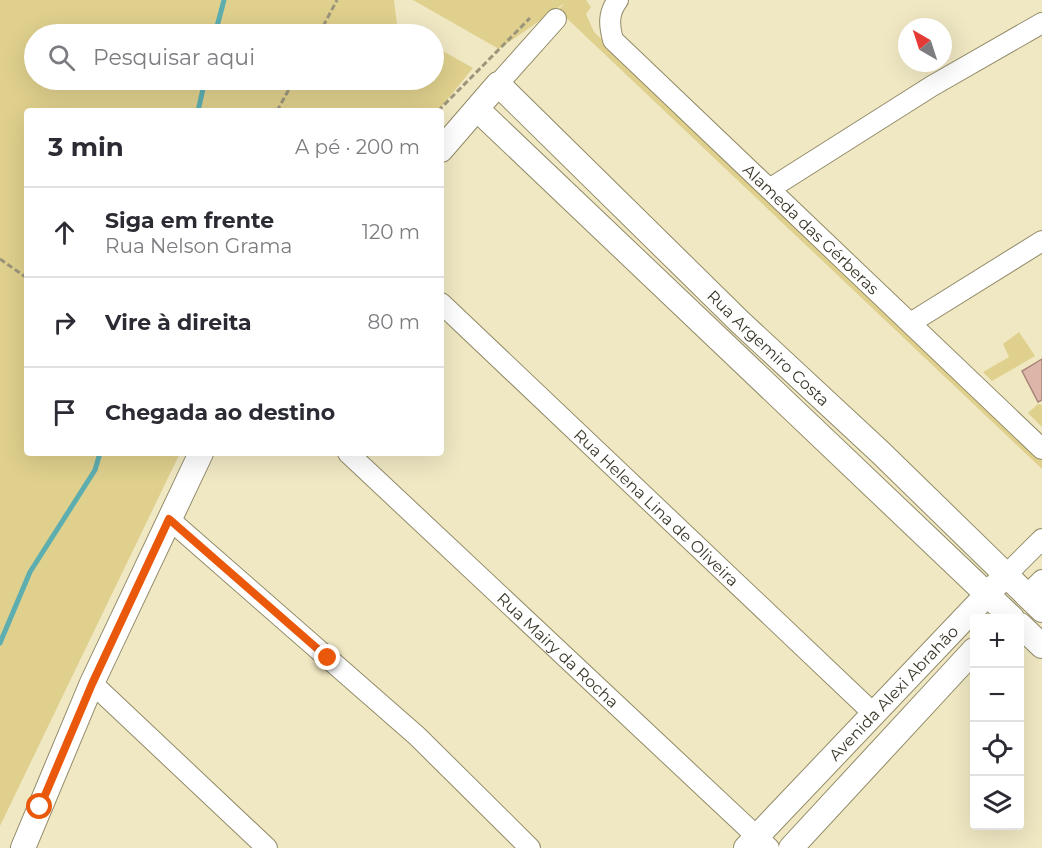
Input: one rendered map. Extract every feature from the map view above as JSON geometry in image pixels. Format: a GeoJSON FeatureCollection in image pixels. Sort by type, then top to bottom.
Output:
{"type":"FeatureCollection","features":[{"type":"Feature","properties":{"kind":"street","name":"Alameda das Gérberas"},"geometry":{"type":"LineString","coordinates":[[618,0],[610,15],[609,26],[613,40],[912,322],[1042,449]]}},
{"type":"Feature","properties":{"kind":"street"},"geometry":{"type":"LineString","coordinates":[[444,147],[556,19]]}},
{"type":"Feature","properties":{"kind":"street"},"geometry":{"type":"LineString","coordinates":[[771,188],[932,86],[1042,22]]}},
{"type":"Feature","properties":{"kind":"street","name":"Rua Argemiro Costa"},"geometry":{"type":"LineString","coordinates":[[498,84],[740,322],[880,452],[1006,575],[1037,595]]}},
{"type":"Feature","properties":{"kind":"street","name":"Rua Argemiro Costa"},"geometry":{"type":"LineString","coordinates":[[477,109],[1006,614]]}},
{"type":"Feature","properties":{"kind":"street"},"geometry":{"type":"LineString","coordinates":[[912,322],[1042,241]]}},
{"type":"Feature","properties":{"kind":"street","name":"Rua Helena Lina de Oliveira"},"geometry":{"type":"LineString","coordinates":[[444,306],[873,713]]}},
{"type":"Feature","properties":{"kind":"street"},"geometry":{"type":"LineString","coordinates":[[23,848],[92,684],[200,456]]}},
{"type":"Feature","properties":{"kind":"street","name":"Rua Mairy da Rocha"},"geometry":{"type":"LineString","coordinates":[[351,456],[757,844]]}},
{"type":"Feature","properties":{"kind":"street"},"geometry":{"type":"LineString","coordinates":[[169,519],[417,736],[530,848]]}},
{"type":"Feature","properties":{"kind":"street","name":"Avenida Alexi Abrahão"},"geometry":{"type":"LineString","coordinates":[[757,844],[873,713],[1042,539]]}},
{"type":"Feature","properties":{"kind":"street"},"geometry":{"type":"LineString","coordinates":[[1016,614],[1037,595]]}},
{"type":"Feature","properties":{"kind":"street","name":"Rua Argemiro Costa"},"geometry":{"type":"LineString","coordinates":[[1024,630],[1042,646]]}},
{"type":"Feature","properties":{"kind":"street","name":"Avenida Alexi Abrahão"},"geometry":{"type":"LineString","coordinates":[[791,848],[970,655]]}},
{"type":"Feature","properties":{"kind":"street"},"geometry":{"type":"LineString","coordinates":[[92,684],[267,848]]}},
{"type":"Feature","properties":{"kind":"path"},"geometry":{"type":"LineString","coordinates":[[325,24],[338,0]]}},
{"type":"Feature","properties":{"kind":"path"},"geometry":{"type":"LineString","coordinates":[[441,108],[514,32]]}},
{"type":"Feature","properties":{"kind":"path"},"geometry":{"type":"LineString","coordinates":[[279,108],[289,90]]}},
{"type":"Feature","properties":{"kind":"path"},"geometry":{"type":"LineString","coordinates":[[0,259],[24,276]]}},
{"type":"Feature","properties":{"kind":"shaded area"},"geometry":{"type":"Polygon","coordinates":[[[0,0],[394,0],[397,24],[24,24],[24,90],[444,90],[444,52],[473,68],[440,108],[24,108],[24,456],[179,456],[0,826],[0,0]]]}},
{"type":"Feature","properties":{"kind":"shaded area"},"geometry":{"type":"Polygon","coordinates":[[[413,0],[586,0],[591,7],[586,14],[594,32],[1042,456],[1042,469],[558,10],[565,3],[499,49],[413,0]]]}},
{"type":"Feature","properties":{"kind":"shaded area"},"geometry":{"type":"Polygon","coordinates":[[[1019,332],[1035,356],[992,381],[983,372],[1009,357],[1003,344],[1019,332]]]}},
{"type":"Feature","properties":{"kind":"shaded area"},"geometry":{"type":"Polygon","coordinates":[[[1038,404],[1042,405],[1042,427],[1028,413],[1038,404]]]}},
{"type":"Feature","properties":{"kind":"building"},"geometry":{"type":"Polygon","coordinates":[[[1042,359],[1042,400],[1038,402],[1022,371],[1042,359]]]}},
{"type":"Feature","properties":{"kind":"waterway"},"geometry":{"type":"LineString","coordinates":[[218,24],[224,0]]}},
{"type":"Feature","properties":{"kind":"waterway"},"geometry":{"type":"LineString","coordinates":[[199,108],[203,90]]}},
{"type":"Feature","properties":{"kind":"waterway"},"geometry":{"type":"LineString","coordinates":[[0,643],[30,572],[95,470],[99,456]]}},
{"type":"Feature","properties":{"kind":"route"},"geometry":{"type":"LineString","coordinates":[[40,807],[92,684],[169,519],[328,658]]}}]}
